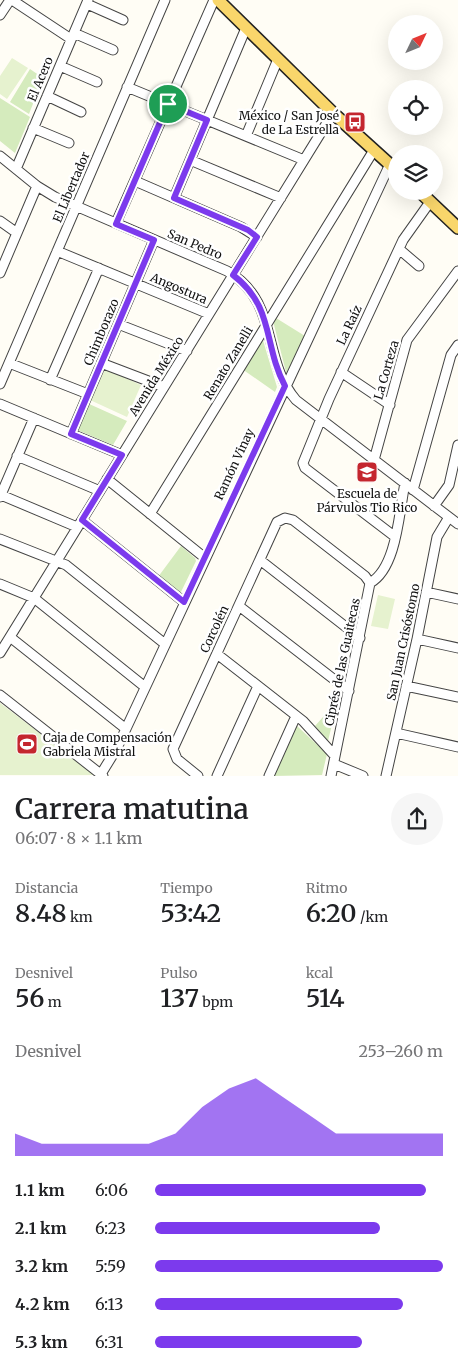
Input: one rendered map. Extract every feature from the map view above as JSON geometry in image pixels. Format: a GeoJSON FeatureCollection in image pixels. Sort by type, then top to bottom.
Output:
{"type":"FeatureCollection","features":[{"type":"Feature","properties":{"kind":"main road"},"geometry":{"type":"LineString","coordinates":[[218,0],[333,113],[388,163]]}},
{"type":"Feature","properties":{"kind":"main road"},"geometry":{"type":"LineString","coordinates":[[430,202],[458,228]]}},
{"type":"Feature","properties":{"kind":"street"},"geometry":{"type":"LineString","coordinates":[[0,15],[11,0],[72,36],[114,50]]}},
{"type":"Feature","properties":{"kind":"street","name":"El Libertador"},"geometry":{"type":"LineString","coordinates":[[0,384],[165,0]]}},
{"type":"Feature","properties":{"kind":"street"},"geometry":{"type":"LineString","coordinates":[[116,224],[214,0]]}},
{"type":"Feature","properties":{"kind":"street"},"geometry":{"type":"LineString","coordinates":[[87,2],[122,20]]}},
{"type":"Feature","properties":{"kind":"street","name":"El Acero"},"geometry":{"type":"LineString","coordinates":[[16,169],[87,2]]}},
{"type":"Feature","properties":{"kind":"street"},"geometry":{"type":"LineString","coordinates":[[174,198],[246,28]]}},
{"type":"Feature","properties":{"kind":"street"},"geometry":{"type":"LineString","coordinates":[[246,136],[278,59]]}},
{"type":"Feature","properties":{"kind":"street"},"geometry":{"type":"LineString","coordinates":[[60,66],[97,82]]}},
{"type":"Feature","properties":{"kind":"street"},"geometry":{"type":"LineString","coordinates":[[127,87],[304,160]]}},
{"type":"Feature","properties":{"kind":"street"},"geometry":{"type":"LineString","coordinates":[[47,96],[81,112]]}},
{"type":"Feature","properties":{"kind":"street","name":"Avenida México"},"geometry":{"type":"LineString","coordinates":[[0,653],[333,113]]}},
{"type":"Feature","properties":{"kind":"street"},"geometry":{"type":"LineString","coordinates":[[33,128],[69,143]]}},
{"type":"Feature","properties":{"kind":"street","name":"Renato Zanelli"},"geometry":{"type":"LineString","coordinates":[[150,514],[374,150]]}},
{"type":"Feature","properties":{"kind":"street","name":"San Pedro"},"geometry":{"type":"LineString","coordinates":[[0,156],[37,186],[76,206],[233,275],[257,299],[279,372],[285,386],[296,400],[458,524]]}},
{"type":"Feature","properties":{"kind":"street"},"geometry":{"type":"LineString","coordinates":[[190,160],[281,198]]}},
{"type":"Feature","properties":{"kind":"street","name":"Ramón Vinay"},"geometry":{"type":"LineString","coordinates":[[102,775],[126,729],[285,386],[388,177]]}},
{"type":"Feature","properties":{"kind":"street"},"geometry":{"type":"LineString","coordinates":[[135,181],[248,230],[257,237]]}},
{"type":"Feature","properties":{"kind":"street"},"geometry":{"type":"LineString","coordinates":[[1,269],[37,186]]}},
{"type":"Feature","properties":{"kind":"street","name":"La Raíz"},"geometry":{"type":"LineString","coordinates":[[394,536],[303,465],[320,419],[399,249],[430,202]]}},
{"type":"Feature","properties":{"kind":"street"},"geometry":{"type":"LineString","coordinates":[[0,221],[17,233]]}},
{"type":"Feature","properties":{"kind":"street","name":"Chimborazo"},"geometry":{"type":"LineString","coordinates":[[71,434],[154,240]]}},
{"type":"Feature","properties":{"kind":"street"},"geometry":{"type":"LineString","coordinates":[[399,249],[420,266]]}},
{"type":"Feature","properties":{"kind":"street","name":"Angostura"},"geometry":{"type":"LineString","coordinates":[[57,251],[209,314]]}},
{"type":"Feature","properties":{"kind":"street"},"geometry":{"type":"LineString","coordinates":[[50,380],[99,268]]}},
{"type":"Feature","properties":{"kind":"street","name":"La Corteza"},"geometry":{"type":"LineString","coordinates":[[374,460],[407,340],[458,271]]}},
{"type":"Feature","properties":{"kind":"street"},"geometry":{"type":"LineString","coordinates":[[118,324],[186,351]]}},
{"type":"Feature","properties":{"kind":"street"},"geometry":{"type":"LineString","coordinates":[[413,490],[451,355],[458,345]]}},
{"type":"Feature","properties":{"kind":"street"},"geometry":{"type":"LineString","coordinates":[[101,362],[164,387]]}},
{"type":"Feature","properties":{"kind":"street"},"geometry":{"type":"LineString","coordinates":[[9,363],[88,394]]}},
{"type":"Feature","properties":{"kind":"street"},"geometry":{"type":"LineString","coordinates":[[341,372],[390,405]]}},
{"type":"Feature","properties":{"kind":"street"},"geometry":{"type":"LineString","coordinates":[[0,404],[122,455]]}},
{"type":"Feature","properties":{"kind":"street"},"geometry":{"type":"LineString","coordinates":[[34,418],[0,496],[80,524],[184,602]]}},
{"type":"Feature","properties":{"kind":"street"},"geometry":{"type":"LineString","coordinates":[[434,506],[449,485],[458,445]]}},
{"type":"Feature","properties":{"kind":"street"},"geometry":{"type":"LineString","coordinates":[[17,456],[100,492]]}},
{"type":"Feature","properties":{"kind":"street"},"geometry":{"type":"LineString","coordinates":[[107,479],[205,558]]}},
{"type":"Feature","properties":{"kind":"street"},"geometry":{"type":"LineString","coordinates":[[394,536],[405,483]]}},
{"type":"Feature","properties":{"kind":"street","name":"San Juan Crisóstomo"},"geometry":{"type":"LineString","coordinates":[[386,776],[417,639],[437,537],[450,517]]}},
{"type":"Feature","properties":{"kind":"street","name":"Corcolén"},"geometry":{"type":"LineString","coordinates":[[198,776],[177,759],[174,753],[175,746],[276,525],[282,518],[292,520],[365,576],[370,583]]}},
{"type":"Feature","properties":{"kind":"street","name":"Ciprés de las Guaitecas"},"geometry":{"type":"LineString","coordinates":[[331,776],[370,583],[383,573],[390,560],[394,536]]}},
{"type":"Feature","properties":{"kind":"street"},"geometry":{"type":"LineString","coordinates":[[0,539],[56,563],[66,565],[165,644]]}},
{"type":"Feature","properties":{"kind":"street"},"geometry":{"type":"LineString","coordinates":[[260,560],[360,638]]}},
{"type":"Feature","properties":{"kind":"street"},"geometry":{"type":"LineString","coordinates":[[0,584],[34,598],[145,687]]}},
{"type":"Feature","properties":{"kind":"street"},"geometry":{"type":"LineString","coordinates":[[426,592],[458,599]]}},
{"type":"Feature","properties":{"kind":"street"},"geometry":{"type":"LineString","coordinates":[[238,606],[349,691]]}},
{"type":"Feature","properties":{"kind":"street"},"geometry":{"type":"LineString","coordinates":[[10,637],[126,729]]}},
{"type":"Feature","properties":{"kind":"street"},"geometry":{"type":"LineString","coordinates":[[417,639],[458,648]]}},
{"type":"Feature","properties":{"kind":"street"},"geometry":{"type":"LineString","coordinates":[[217,654],[314,732],[334,760],[363,776]]}},
{"type":"Feature","properties":{"kind":"street"},"geometry":{"type":"LineString","coordinates":[[217,776],[258,686]]}},
{"type":"Feature","properties":{"kind":"street"},"geometry":{"type":"LineString","coordinates":[[406,686],[458,697]]}},
{"type":"Feature","properties":{"kind":"street"},"geometry":{"type":"LineString","coordinates":[[0,695],[102,775]]}},
{"type":"Feature","properties":{"kind":"street"},"geometry":{"type":"LineString","coordinates":[[269,776],[296,716]]}},
{"type":"Feature","properties":{"kind":"street"},"geometry":{"type":"LineString","coordinates":[[396,733],[458,747]]}},
{"type":"Feature","properties":{"kind":"green space"},"geometry":{"type":"Polygon","coordinates":[[[12,58],[28,68],[7,99],[0,94],[0,76],[12,58]]]}},
{"type":"Feature","properties":{"kind":"green space"},"geometry":{"type":"Polygon","coordinates":[[[30,69],[43,78],[29,114],[10,102],[30,69]]]}},
{"type":"Feature","properties":{"kind":"green space"},"geometry":{"type":"Polygon","coordinates":[[[0,98],[30,117],[15,153],[0,141],[0,98]]]}},
{"type":"Feature","properties":{"kind":"green space"},"geometry":{"type":"Polygon","coordinates":[[[276,318],[305,336],[287,376],[273,321],[276,318]]]}},
{"type":"Feature","properties":{"kind":"green space"},"geometry":{"type":"Polygon","coordinates":[[[262,337],[277,387],[275,392],[242,369],[262,337]]]}},
{"type":"Feature","properties":{"kind":"green space"},"geometry":{"type":"Polygon","coordinates":[[[104,368],[141,385],[127,417],[90,400],[104,368]]]}},
{"type":"Feature","properties":{"kind":"green space"},"geometry":{"type":"Polygon","coordinates":[[[87,403],[127,421],[113,445],[75,429],[87,403]]]}},
{"type":"Feature","properties":{"kind":"green space"},"geometry":{"type":"Polygon","coordinates":[[[181,546],[196,561],[180,594],[158,577],[181,546]]]}},
{"type":"Feature","properties":{"kind":"green space"},"geometry":{"type":"Polygon","coordinates":[[[378,595],[395,599],[388,629],[371,626],[378,595]]]}},
{"type":"Feature","properties":{"kind":"green space"},"geometry":{"type":"Polygon","coordinates":[[[338,700],[328,741],[315,726],[338,700]]]}},
{"type":"Feature","properties":{"kind":"green space","name":"Caja de Compensación Gabriela Mistral"},"geometry":{"type":"Polygon","coordinates":[[[0,703],[95,775],[0,775],[0,703]]]}},
{"type":"Feature","properties":{"kind":"green space"},"geometry":{"type":"Polygon","coordinates":[[[296,725],[327,754],[322,775],[273,776],[296,725]]]}},
{"type":"Feature","properties":{"kind":"place","name":"México / San José de La Estrella"},"geometry":{"type":"Point","coordinates":[355,122]}},
{"type":"Feature","properties":{"kind":"place","name":"Escuela de Párvulos Tio Rico"},"geometry":{"type":"Point","coordinates":[367,472]}},
{"type":"Feature","properties":{"kind":"place","name":"Caja de Compensación Gabriela Mistral"},"geometry":{"type":"Point","coordinates":[27,744]}},
{"type":"Feature","properties":{"kind":"route"},"geometry":{"type":"LineString","coordinates":[[168,104],[207,120],[174,198],[248,230],[257,237],[233,275],[254,295],[262,308],[279,372],[285,386],[184,602],[82,520],[122,455],[71,434],[154,240],[116,224],[168,104]]}}]}
